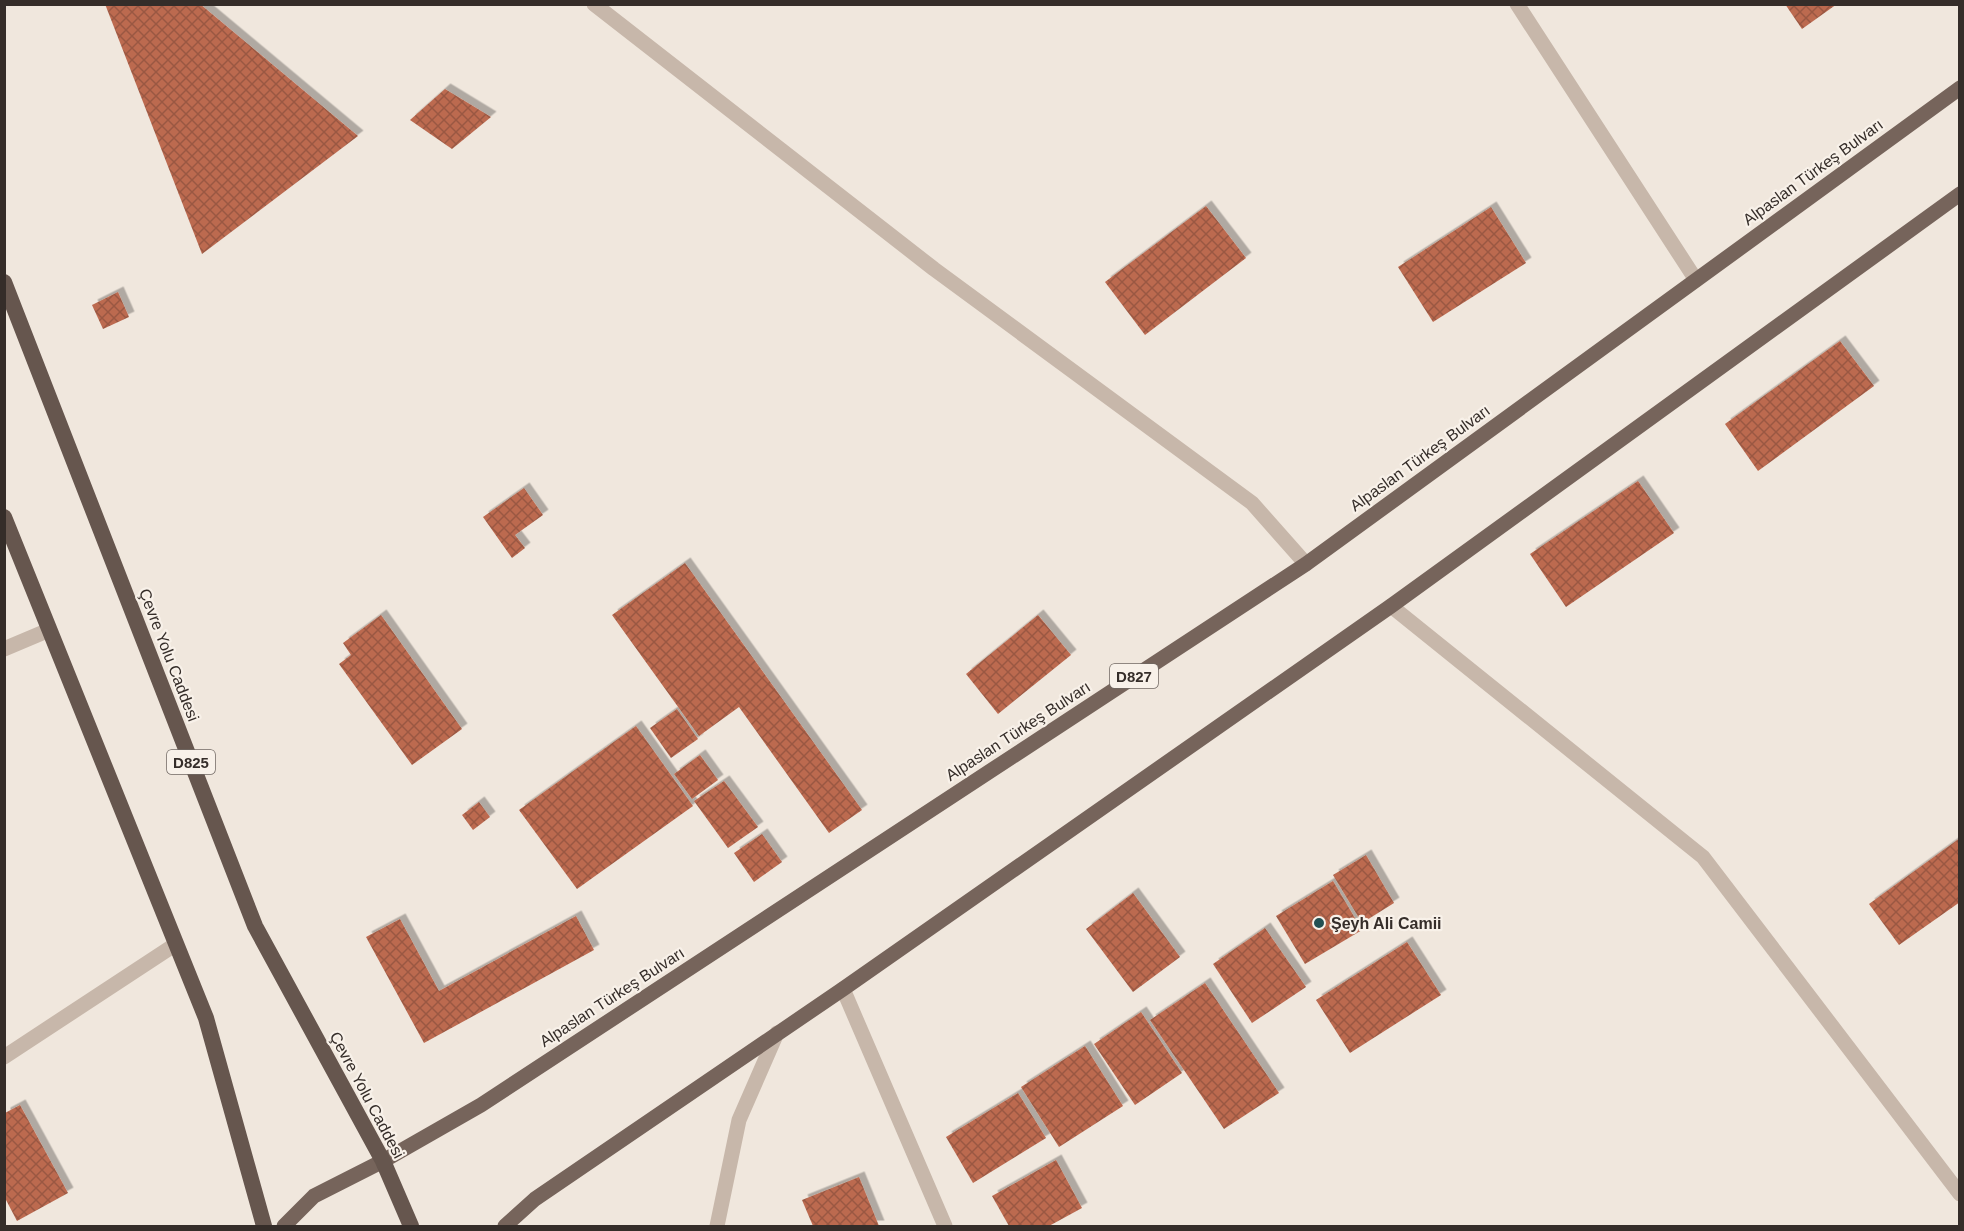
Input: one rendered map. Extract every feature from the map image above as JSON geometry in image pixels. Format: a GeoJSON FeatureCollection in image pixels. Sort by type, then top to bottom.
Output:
{"type":"FeatureCollection","features":[{"type":"Feature","properties":{"kind":"highway","name":"Çevre Yolu Caddesi"},"geometry":{"type":"LineString","coordinates":[[4,282],[255,926],[383,1161],[411,1227]]}},
{"type":"Feature","properties":{"kind":"highway"},"geometry":{"type":"LineString","coordinates":[[4,517],[206,1017],[264,1227]]}},
{"type":"Feature","properties":{"kind":"main road","name":"Alpaslan Türkeş Bulvarı"},"geometry":{"type":"LineString","coordinates":[[284,1227],[314,1196],[383,1161],[491,1098],[1306,564],[1959,88]]}},
{"type":"Feature","properties":{"kind":"main road"},"geometry":{"type":"LineString","coordinates":[[505,1227],[535,1199],[843,989],[1391,606],[1959,194]]}},
{"type":"Feature","properties":{"kind":"street"},"geometry":{"type":"LineString","coordinates":[[594,4],[934,269],[1252,503],[1306,564]]}},
{"type":"Feature","properties":{"kind":"street"},"geometry":{"type":"LineString","coordinates":[[1517,4],[1696,280]]}},
{"type":"Feature","properties":{"kind":"street"},"geometry":{"type":"LineString","coordinates":[[1391,606],[1703,857],[1959,1194]]}},
{"type":"Feature","properties":{"kind":"street"},"geometry":{"type":"LineString","coordinates":[[4,649],[49,630]]}},
{"type":"Feature","properties":{"kind":"street"},"geometry":{"type":"LineString","coordinates":[[4,1057],[176,944]]}},
{"type":"Feature","properties":{"kind":"street"},"geometry":{"type":"LineString","coordinates":[[843,989],[945,1227]]}},
{"type":"Feature","properties":{"kind":"street"},"geometry":{"type":"LineString","coordinates":[[717,1227],[739,1120],[777,1033]]}},
{"type":"Feature","properties":{"kind":"building"},"geometry":{"type":"Polygon","coordinates":[[[105,4],[200,4],[358,136],[202,254],[105,4]]]}},
{"type":"Feature","properties":{"kind":"building"},"geometry":{"type":"Polygon","coordinates":[[[1785,4],[1837,4],[1802,29],[1785,4]]]}},
{"type":"Feature","properties":{"kind":"building"},"geometry":{"type":"Polygon","coordinates":[[[445,89],[491,117],[452,149],[410,120],[445,89]]]}},
{"type":"Feature","properties":{"kind":"building"},"geometry":{"type":"Polygon","coordinates":[[[1206,206],[1246,258],[1145,335],[1105,282],[1206,206]]]}},
{"type":"Feature","properties":{"kind":"building"},"geometry":{"type":"Polygon","coordinates":[[[1491,207],[1526,263],[1433,322],[1398,267],[1491,207]]]}},
{"type":"Feature","properties":{"kind":"building"},"geometry":{"type":"Polygon","coordinates":[[[118,292],[129,317],[103,329],[92,305],[118,292]]]}},
{"type":"Feature","properties":{"kind":"building"},"geometry":{"type":"Polygon","coordinates":[[[1840,341],[1874,386],[1758,471],[1725,424],[1840,341]]]}},
{"type":"Feature","properties":{"kind":"building"},"geometry":{"type":"Polygon","coordinates":[[[1638,481],[1674,533],[1566,607],[1530,554],[1638,481]]]}},
{"type":"Feature","properties":{"kind":"building"},"geometry":{"type":"Polygon","coordinates":[[[524,488],[543,515],[515,535],[525,548],[512,558],[483,517],[524,488]]]}},
{"type":"Feature","properties":{"kind":"building"},"geometry":{"type":"Polygon","coordinates":[[[685,563],[862,810],[829,833],[739,707],[699,736],[612,615],[685,563]]]}},
{"type":"Feature","properties":{"kind":"building"},"geometry":{"type":"Polygon","coordinates":[[[381,615],[462,729],[412,765],[339,664],[351,655],[343,643],[381,615]]]}},
{"type":"Feature","properties":{"kind":"building"},"geometry":{"type":"Polygon","coordinates":[[[1038,615],[1071,655],[998,714],[966,674],[1038,615]]]}},
{"type":"Feature","properties":{"kind":"building"},"geometry":{"type":"Polygon","coordinates":[[[677,709],[698,739],[671,758],[650,728],[677,709]]]}},
{"type":"Feature","properties":{"kind":"building"},"geometry":{"type":"Polygon","coordinates":[[[636,726],[693,806],[577,889],[519,810],[636,726]]]}},
{"type":"Feature","properties":{"kind":"building"},"geometry":{"type":"Polygon","coordinates":[[[700,755],[718,780],[692,799],[674,774],[700,755]]]}},
{"type":"Feature","properties":{"kind":"building"},"geometry":{"type":"Polygon","coordinates":[[[724,781],[758,827],[728,848],[694,801],[724,781]]]}},
{"type":"Feature","properties":{"kind":"building"},"geometry":{"type":"Polygon","coordinates":[[[479,802],[490,817],[473,830],[462,815],[479,802]]]}},
{"type":"Feature","properties":{"kind":"building"},"geometry":{"type":"Polygon","coordinates":[[[762,834],[782,862],[754,882],[734,853],[762,834]]]}},
{"type":"Feature","properties":{"kind":"building"},"geometry":{"type":"Polygon","coordinates":[[[1960,838],[1960,902],[1899,945],[1869,904],[1960,838]]]}},
{"type":"Feature","properties":{"kind":"building"},"geometry":{"type":"Polygon","coordinates":[[[1366,855],[1394,903],[1362,923],[1333,875],[1366,855]]]}},
{"type":"Feature","properties":{"kind":"building","name":"Şeyh Ali Camii"},"geometry":{"type":"Polygon","coordinates":[[[1333,881],[1362,930],[1305,964],[1276,916],[1333,881]]]}},
{"type":"Feature","properties":{"kind":"building"},"geometry":{"type":"Polygon","coordinates":[[[1133,893],[1180,957],[1133,992],[1086,929],[1133,893]]]}},
{"type":"Feature","properties":{"kind":"building"},"geometry":{"type":"Polygon","coordinates":[[[576,916],[594,950],[424,1043],[366,937],[400,919],[439,991],[576,916]]]}},
{"type":"Feature","properties":{"kind":"building"},"geometry":{"type":"Polygon","coordinates":[[[1265,928],[1306,987],[1252,1023],[1213,964],[1265,928]]]}},
{"type":"Feature","properties":{"kind":"building"},"geometry":{"type":"Polygon","coordinates":[[[1407,942],[1441,995],[1350,1053],[1316,1000],[1407,942]]]}},
{"type":"Feature","properties":{"kind":"building"},"geometry":{"type":"Polygon","coordinates":[[[1205,983],[1279,1093],[1224,1129],[1150,1020],[1205,983]]]}},
{"type":"Feature","properties":{"kind":"building"},"geometry":{"type":"Polygon","coordinates":[[[1141,1012],[1182,1073],[1135,1105],[1094,1044],[1141,1012]]]}},
{"type":"Feature","properties":{"kind":"building"},"geometry":{"type":"Polygon","coordinates":[[[1085,1046],[1123,1106],[1059,1147],[1021,1087],[1085,1046]]]}},
{"type":"Feature","properties":{"kind":"building"},"geometry":{"type":"Polygon","coordinates":[[[1018,1093],[1046,1138],[973,1183],[946,1137],[1018,1093]]]}},
{"type":"Feature","properties":{"kind":"building"},"geometry":{"type":"Polygon","coordinates":[[[20,1105],[68,1193],[17,1221],[5,1198],[5,1113],[20,1105]]]}},
{"type":"Feature","properties":{"kind":"building"},"geometry":{"type":"Polygon","coordinates":[[[1056,1160],[1082,1208],[1049,1226],[1009,1226],[992,1196],[1056,1160]]]}},
{"type":"Feature","properties":{"kind":"building"},"geometry":{"type":"Polygon","coordinates":[[[859,1177],[879,1226],[813,1226],[802,1200],[859,1177]]]}},
{"type":"Feature","properties":{"kind":"place","name":"Şeyh Ali Camii"},"geometry":{"type":"Point","coordinates":[1319,923]}}]}
